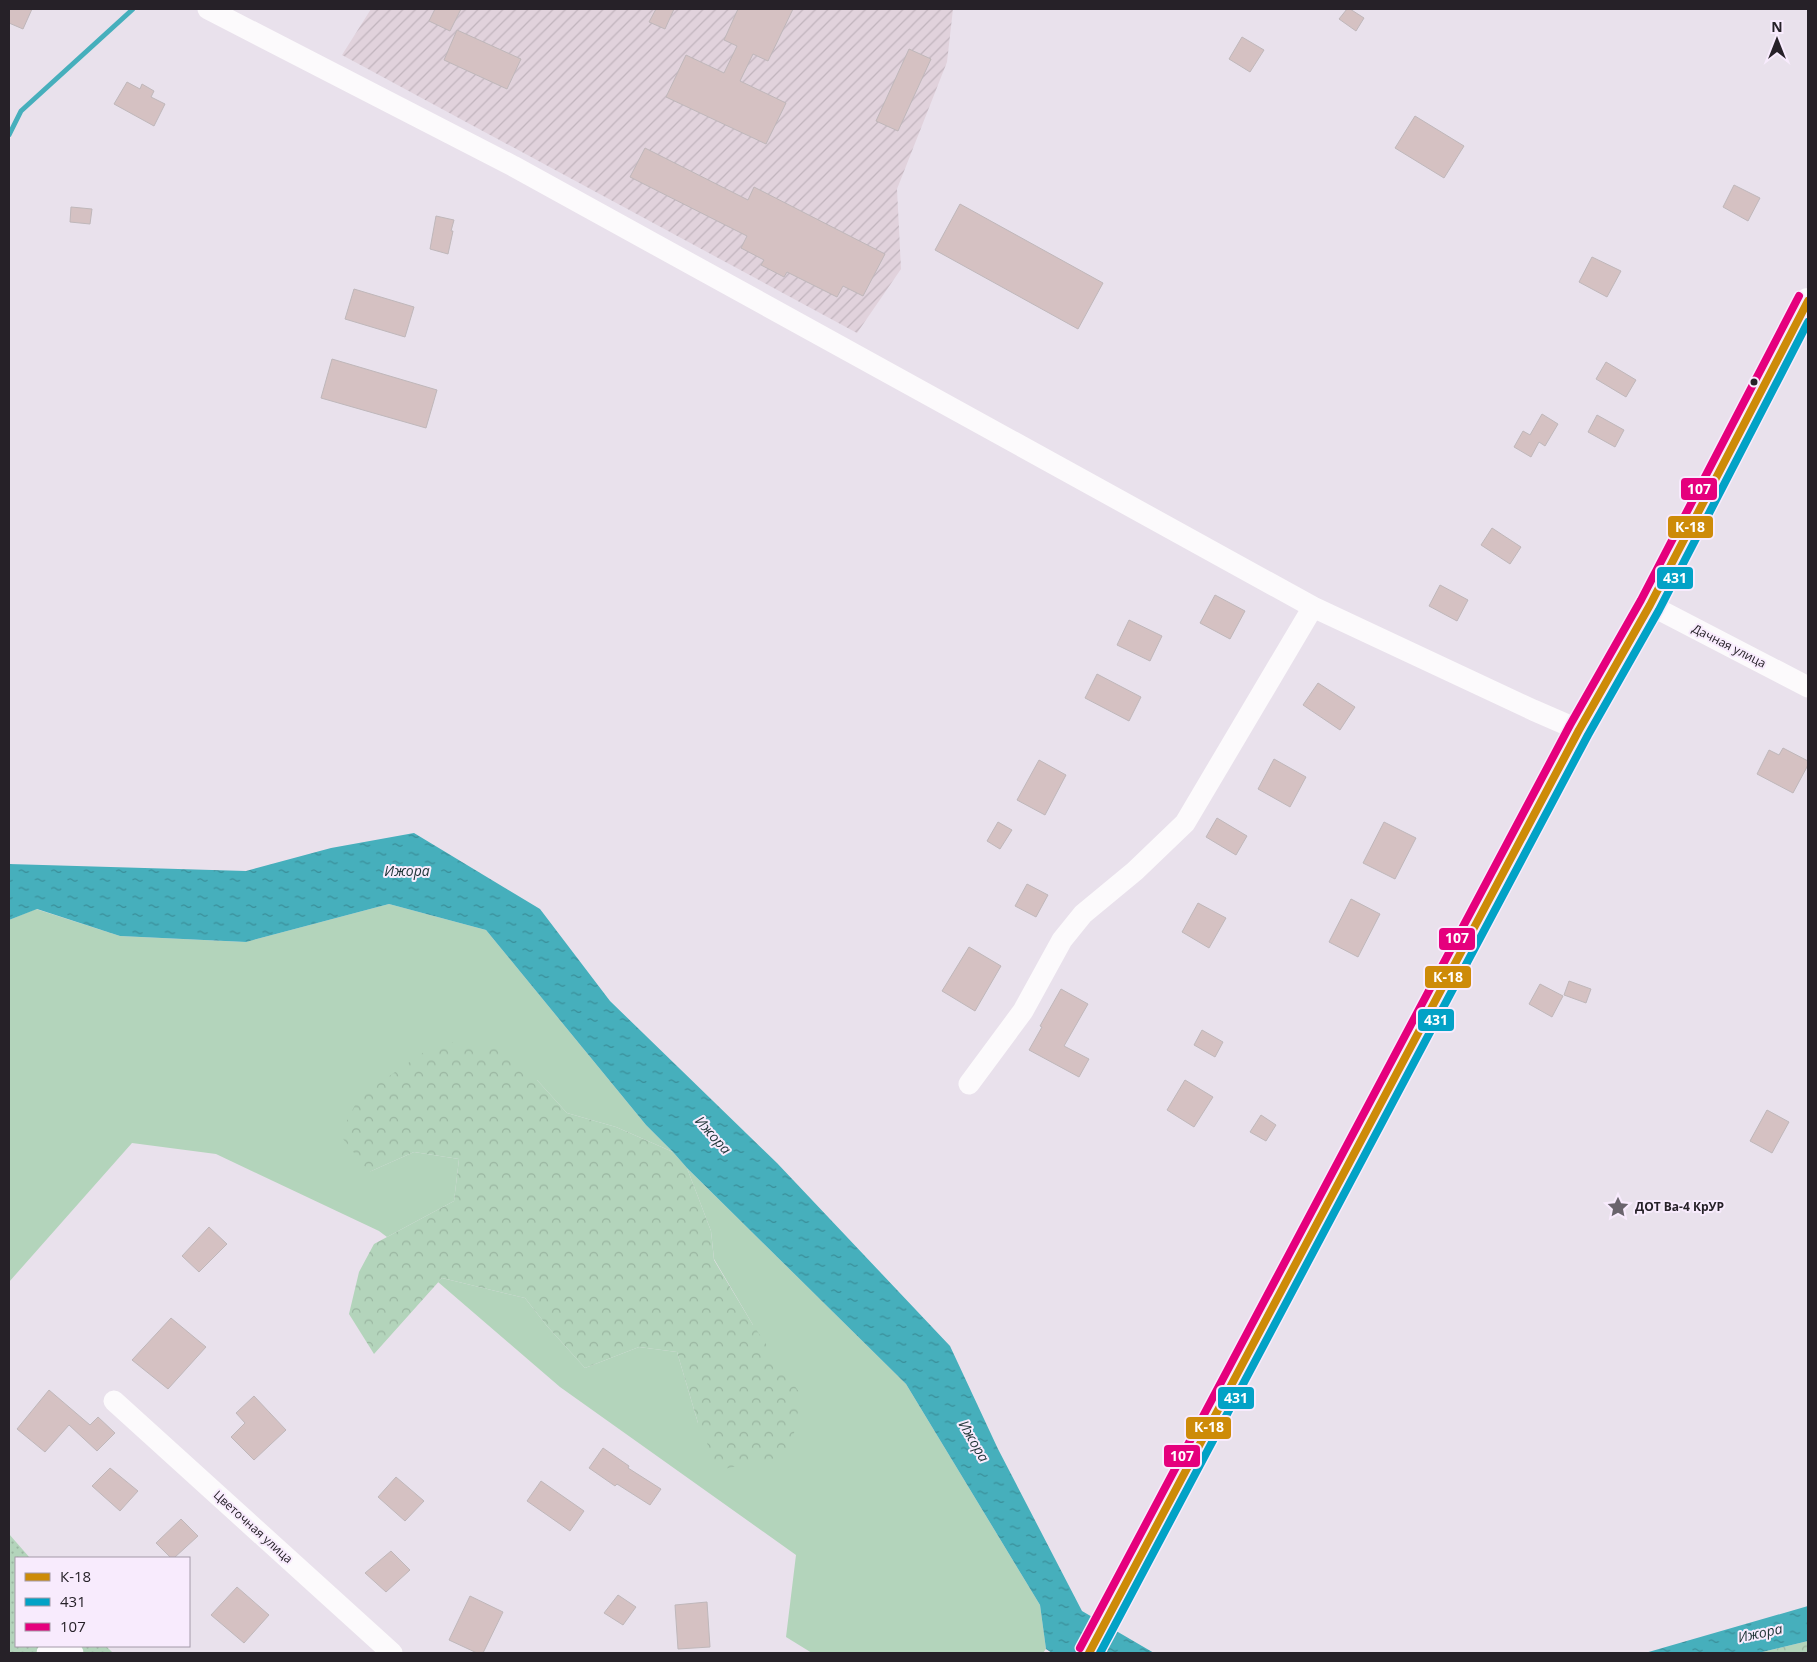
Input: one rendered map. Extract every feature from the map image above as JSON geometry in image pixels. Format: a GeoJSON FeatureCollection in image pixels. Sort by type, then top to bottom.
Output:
{"type":"FeatureCollection","features":[{"type":"Feature","properties":{"kind":"main road"},"geometry":{"type":"LineString","coordinates":[[1089,1653],[1579,730],[1650,605],[1808,300]]}},
{"type":"Feature","properties":{"kind":"street"},"geometry":{"type":"LineString","coordinates":[[208,9],[513,166],[1313,607],[1579,730]]}},
{"type":"Feature","properties":{"kind":"street","name":"Дачная улица"},"geometry":{"type":"LineString","coordinates":[[1650,605],[1808,687]]}},
{"type":"Feature","properties":{"kind":"street"},"geometry":{"type":"LineString","coordinates":[[969,1084],[1023,1011],[1062,940],[1083,914],[1135,871],[1185,823],[1313,607]]}},
{"type":"Feature","properties":{"kind":"street","name":"Цветочная улица"},"geometry":{"type":"LineString","coordinates":[[114,1401],[392,1653]]}},
{"type":"Feature","properties":{"kind":"street"},"geometry":{"type":"LineString","coordinates":[[47,1653],[50,1650],[70,1650],[73,1653]]}},
{"type":"Feature","properties":{"kind":"shaded area"},"geometry":{"type":"Polygon","coordinates":[[[371,9],[953,9],[947,62],[897,189],[901,269],[857,333],[342,55],[371,9]]]}},
{"type":"Feature","properties":{"kind":"green space"},"geometry":{"type":"Polygon","coordinates":[[[389,904],[486,930],[646,1125],[673,1152],[616,1127],[567,1113],[537,1080],[369,1172],[414,1152],[459,1159],[454,1201],[387,1237],[379,1231],[216,1154],[132,1143],[9,1282],[9,920],[36,909],[120,936],[245,942],[389,904]]]}},
{"type":"Feature","properties":{"kind":"green space"},"geometry":{"type":"Polygon","coordinates":[[[440,1041],[498,1049],[537,1080],[567,1113],[616,1127],[673,1152],[687,1168],[711,1231],[714,1260],[753,1325],[801,1395],[790,1455],[719,1470],[698,1423],[677,1352],[639,1347],[585,1368],[547,1326],[525,1298],[442,1278],[374,1354],[349,1314],[359,1272],[374,1244],[454,1201],[459,1159],[414,1152],[369,1172],[340,1135],[359,1097],[440,1041]]]}},
{"type":"Feature","properties":{"kind":"green space"},"geometry":{"type":"Polygon","coordinates":[[[687,1168],[906,1384],[1040,1605],[1046,1649],[1043,1653],[812,1653],[786,1637],[796,1555],[560,1387],[438,1282],[442,1278],[525,1298],[547,1326],[585,1368],[639,1347],[677,1352],[698,1423],[753,1325],[714,1259],[711,1231],[687,1168]]]}},
{"type":"Feature","properties":{"kind":"green space"},"geometry":{"type":"Polygon","coordinates":[[[9,1534],[29,1557],[15,1557],[15,1647],[107,1647],[113,1653],[9,1653],[9,1534]]]}},
{"type":"Feature","properties":{"kind":"green space"},"geometry":{"type":"Polygon","coordinates":[[[1808,1641],[1808,1653],[1758,1653],[1808,1641]]]}},
{"type":"Feature","properties":{"kind":"water","name":"Ижора"},"geometry":{"type":"Polygon","coordinates":[[[414,833],[540,909],[610,1001],[777,1163],[950,1346],[998,1449],[1082,1611],[1154,1653],[1052,1653],[1046,1649],[1040,1605],[906,1384],[687,1168],[646,1125],[486,930],[389,904],[246,942],[120,936],[37,909],[9,920],[9,864],[246,871],[331,848],[414,833]]]}},
{"type":"Feature","properties":{"kind":"water","name":"Ижора"},"geometry":{"type":"Polygon","coordinates":[[[1808,1606],[1808,1641],[1758,1653],[1645,1653],[1808,1606]]]}},
{"type":"Feature","properties":{"kind":"building"},"geometry":{"type":"Polygon","coordinates":[[[9,9],[32,9],[23,29],[9,23],[9,9]]]}},
{"type":"Feature","properties":{"kind":"building"},"geometry":{"type":"Polygon","coordinates":[[[435,9],[461,9],[450,31],[429,21],[435,9]]]}},
{"type":"Feature","properties":{"kind":"building"},"geometry":{"type":"Polygon","coordinates":[[[656,9],[674,9],[665,29],[649,22],[656,9]]]}},
{"type":"Feature","properties":{"kind":"building"},"geometry":{"type":"Polygon","coordinates":[[[738,9],[793,9],[768,61],[753,54],[740,81],[786,103],[766,144],[666,97],[686,55],[724,73],[737,46],[724,40],[738,9]]]}},
{"type":"Feature","properties":{"kind":"building"},"geometry":{"type":"Polygon","coordinates":[[[1347,9],[1364,18],[1356,31],[1339,19],[1347,9]]]}},
{"type":"Feature","properties":{"kind":"building"},"geometry":{"type":"Polygon","coordinates":[[[457,30],[521,59],[507,89],[444,60],[457,30]]]}},
{"type":"Feature","properties":{"kind":"building"},"geometry":{"type":"Polygon","coordinates":[[[1242,37],[1264,50],[1250,72],[1229,59],[1242,37]]]}},
{"type":"Feature","properties":{"kind":"building"},"geometry":{"type":"Polygon","coordinates":[[[909,49],[931,59],[898,131],[876,121],[909,49]]]}},
{"type":"Feature","properties":{"kind":"building"},"geometry":{"type":"Polygon","coordinates":[[[127,82],[140,89],[142,84],[154,91],[151,97],[165,104],[154,126],[114,104],[127,82]]]}},
{"type":"Feature","properties":{"kind":"building"},"geometry":{"type":"Polygon","coordinates":[[[1415,116],[1464,146],[1444,178],[1395,148],[1415,116]]]}},
{"type":"Feature","properties":{"kind":"building"},"geometry":{"type":"Polygon","coordinates":[[[645,148],[748,200],[754,187],[885,254],[863,296],[843,286],[837,297],[787,272],[784,277],[761,265],[764,260],[741,248],[747,236],[630,177],[645,148]]]}},
{"type":"Feature","properties":{"kind":"building"},"geometry":{"type":"Polygon","coordinates":[[[1734,185],[1760,198],[1748,221],[1723,207],[1734,185]]]}},
{"type":"Feature","properties":{"kind":"building"},"geometry":{"type":"Polygon","coordinates":[[[960,204],[1103,283],[1078,329],[935,250],[960,204]]]}},
{"type":"Feature","properties":{"kind":"building"},"geometry":{"type":"Polygon","coordinates":[[[71,207],[92,209],[90,224],[70,222],[71,207]]]}},
{"type":"Feature","properties":{"kind":"building"},"geometry":{"type":"Polygon","coordinates":[[[436,216],[454,220],[448,254],[430,249],[436,216]]]}},
{"type":"Feature","properties":{"kind":"building"},"geometry":{"type":"Polygon","coordinates":[[[1592,257],[1621,271],[1607,297],[1579,282],[1592,257]]]}},
{"type":"Feature","properties":{"kind":"building"},"geometry":{"type":"Polygon","coordinates":[[[354,289],[414,307],[405,337],[345,319],[354,289]]]}},
{"type":"Feature","properties":{"kind":"building"},"geometry":{"type":"Polygon","coordinates":[[[332,359],[437,390],[426,428],[321,398],[332,359]]]}},
{"type":"Feature","properties":{"kind":"building"},"geometry":{"type":"Polygon","coordinates":[[[1606,362],[1636,380],[1626,397],[1596,379],[1606,362]]]}},
{"type":"Feature","properties":{"kind":"building"},"geometry":{"type":"Polygon","coordinates":[[[1542,414],[1558,424],[1545,446],[1539,442],[1531,457],[1514,447],[1523,431],[1530,435],[1542,414]]]}},
{"type":"Feature","properties":{"kind":"building"},"geometry":{"type":"Polygon","coordinates":[[[1597,415],[1624,430],[1615,447],[1588,432],[1597,415]]]}},
{"type":"Feature","properties":{"kind":"building"},"geometry":{"type":"Polygon","coordinates":[[[1492,528],[1521,547],[1510,564],[1481,545],[1492,528]]]}},
{"type":"Feature","properties":{"kind":"building"},"geometry":{"type":"Polygon","coordinates":[[[1440,585],[1468,600],[1457,621],[1429,606],[1440,585]]]}},
{"type":"Feature","properties":{"kind":"building"},"geometry":{"type":"Polygon","coordinates":[[[1215,595],[1245,611],[1230,639],[1200,623],[1215,595]]]}},
{"type":"Feature","properties":{"kind":"building"},"geometry":{"type":"Polygon","coordinates":[[[1129,620],[1162,636],[1150,661],[1117,645],[1129,620]]]}},
{"type":"Feature","properties":{"kind":"building"},"geometry":{"type":"Polygon","coordinates":[[[1097,674],[1141,697],[1129,721],[1085,698],[1097,674]]]}},
{"type":"Feature","properties":{"kind":"building"},"geometry":{"type":"Polygon","coordinates":[[[1318,683],[1355,707],[1340,730],[1303,705],[1318,683]]]}},
{"type":"Feature","properties":{"kind":"building"},"geometry":{"type":"Polygon","coordinates":[[[1783,748],[1808,761],[1808,765],[1793,793],[1757,774],[1769,750],[1779,755],[1783,748]]]}},
{"type":"Feature","properties":{"kind":"building"},"geometry":{"type":"Polygon","coordinates":[[[1274,759],[1306,777],[1290,807],[1258,789],[1274,759]]]}},
{"type":"Feature","properties":{"kind":"building"},"geometry":{"type":"Polygon","coordinates":[[[1039,760],[1066,775],[1045,815],[1017,800],[1039,760]]]}},
{"type":"Feature","properties":{"kind":"building"},"geometry":{"type":"Polygon","coordinates":[[[1217,818],[1247,836],[1236,855],[1206,837],[1217,818]]]}},
{"type":"Feature","properties":{"kind":"building"},"geometry":{"type":"Polygon","coordinates":[[[998,822],[1012,830],[1000,849],[987,841],[998,822]]]}},
{"type":"Feature","properties":{"kind":"building"},"geometry":{"type":"Polygon","coordinates":[[[1384,822],[1416,838],[1395,879],[1363,863],[1384,822]]]}},
{"type":"Feature","properties":{"kind":"building"},"geometry":{"type":"Polygon","coordinates":[[[1027,884],[1048,895],[1036,917],[1015,906],[1027,884]]]}},
{"type":"Feature","properties":{"kind":"building"},"geometry":{"type":"Polygon","coordinates":[[[1351,899],[1380,914],[1358,957],[1329,942],[1351,899]]]}},
{"type":"Feature","properties":{"kind":"building"},"geometry":{"type":"Polygon","coordinates":[[[1198,903],[1226,918],[1209,948],[1182,932],[1198,903]]]}},
{"type":"Feature","properties":{"kind":"building"},"geometry":{"type":"Polygon","coordinates":[[[969,947],[1001,966],[975,1011],[942,991],[969,947]]]}},
{"type":"Feature","properties":{"kind":"building"},"geometry":{"type":"Polygon","coordinates":[[[1569,981],[1591,989],[1586,1003],[1564,995],[1569,981]]]}},
{"type":"Feature","properties":{"kind":"building"},"geometry":{"type":"Polygon","coordinates":[[[1540,984],[1563,996],[1552,1017],[1529,1004],[1540,984]]]}},
{"type":"Feature","properties":{"kind":"building"},"geometry":{"type":"Polygon","coordinates":[[[1061,989],[1088,1004],[1064,1046],[1089,1059],[1079,1077],[1029,1050],[1061,989]]]}},
{"type":"Feature","properties":{"kind":"building"},"geometry":{"type":"Polygon","coordinates":[[[1202,1030],[1223,1042],[1215,1057],[1194,1045],[1202,1030]]]}},
{"type":"Feature","properties":{"kind":"building"},"geometry":{"type":"Polygon","coordinates":[[[1185,1080],[1213,1097],[1194,1127],[1167,1110],[1185,1080]]]}},
{"type":"Feature","properties":{"kind":"building"},"geometry":{"type":"Polygon","coordinates":[[[1767,1110],[1789,1122],[1772,1153],[1750,1141],[1767,1110]]]}},
{"type":"Feature","properties":{"kind":"building"},"geometry":{"type":"Polygon","coordinates":[[[1261,1115],[1276,1125],[1266,1141],[1250,1132],[1261,1115]]]}},
{"type":"Feature","properties":{"kind":"building"},"geometry":{"type":"Polygon","coordinates":[[[209,1227],[227,1244],[199,1272],[182,1256],[209,1227]]]}},
{"type":"Feature","properties":{"kind":"building"},"geometry":{"type":"Polygon","coordinates":[[[171,1318],[206,1347],[168,1389],[132,1360],[171,1318]]]}},
{"type":"Feature","properties":{"kind":"building"},"geometry":{"type":"Polygon","coordinates":[[[49,1390],[90,1425],[98,1417],[115,1433],[97,1451],[69,1425],[45,1452],[17,1429],[49,1390]]]}},
{"type":"Feature","properties":{"kind":"building"},"geometry":{"type":"Polygon","coordinates":[[[254,1396],[286,1430],[254,1460],[231,1437],[245,1423],[236,1413],[254,1396]]]}},
{"type":"Feature","properties":{"kind":"building"},"geometry":{"type":"Polygon","coordinates":[[[603,1448],[629,1466],[628,1468],[661,1489],[650,1505],[617,1484],[615,1486],[589,1468],[603,1448]]]}},
{"type":"Feature","properties":{"kind":"building"},"geometry":{"type":"Polygon","coordinates":[[[110,1468],[138,1491],[120,1511],[92,1486],[110,1468]]]}},
{"type":"Feature","properties":{"kind":"building"},"geometry":{"type":"Polygon","coordinates":[[[396,1477],[424,1501],[405,1521],[378,1497],[396,1477]]]}},
{"type":"Feature","properties":{"kind":"building"},"geometry":{"type":"Polygon","coordinates":[[[541,1481],[584,1511],[570,1531],[527,1501],[541,1481]]]}},
{"type":"Feature","properties":{"kind":"building"},"geometry":{"type":"Polygon","coordinates":[[[181,1519],[198,1536],[175,1557],[170,1557],[156,1543],[181,1519]]]}},
{"type":"Feature","properties":{"kind":"building"},"geometry":{"type":"Polygon","coordinates":[[[391,1551],[410,1570],[386,1592],[365,1573],[391,1551]]]}},
{"type":"Feature","properties":{"kind":"building"},"geometry":{"type":"Polygon","coordinates":[[[237,1587],[269,1615],[244,1643],[211,1615],[237,1587]]]}},
{"type":"Feature","properties":{"kind":"building"},"geometry":{"type":"Polygon","coordinates":[[[618,1595],[636,1607],[623,1625],[604,1613],[618,1595]]]}},
{"type":"Feature","properties":{"kind":"building"},"geometry":{"type":"Polygon","coordinates":[[[470,1596],[503,1612],[483,1653],[477,1653],[449,1640],[470,1596]]]}},
{"type":"Feature","properties":{"kind":"building"},"geometry":{"type":"Polygon","coordinates":[[[707,1602],[710,1647],[678,1649],[675,1605],[707,1602]]]}},
{"type":"Feature","properties":{"kind":"waterway"},"geometry":{"type":"LineString","coordinates":[[9,135],[21,111],[133,9]]}},
{"type":"Feature","properties":{"kind":"transit line","name":"107"},"geometry":{"type":"LineString","coordinates":[[1080,1648],[1570,725],[1641,600],[1799,296]]}},
{"type":"Feature","properties":{"kind":"transit line","name":"К-18"},"geometry":{"type":"LineString","coordinates":[[1089,1653],[1579,730],[1650,605],[1808,301]]}},
{"type":"Feature","properties":{"kind":"transit line","name":"431"},"geometry":{"type":"LineString","coordinates":[[1100,1653],[1588,735],[1659,610],[1808,322]]}},
{"type":"Feature","properties":{"kind":"place","name":"ДОТ Ва-4 КрУР"},"geometry":{"type":"Point","coordinates":[1618,1207]}}]}
